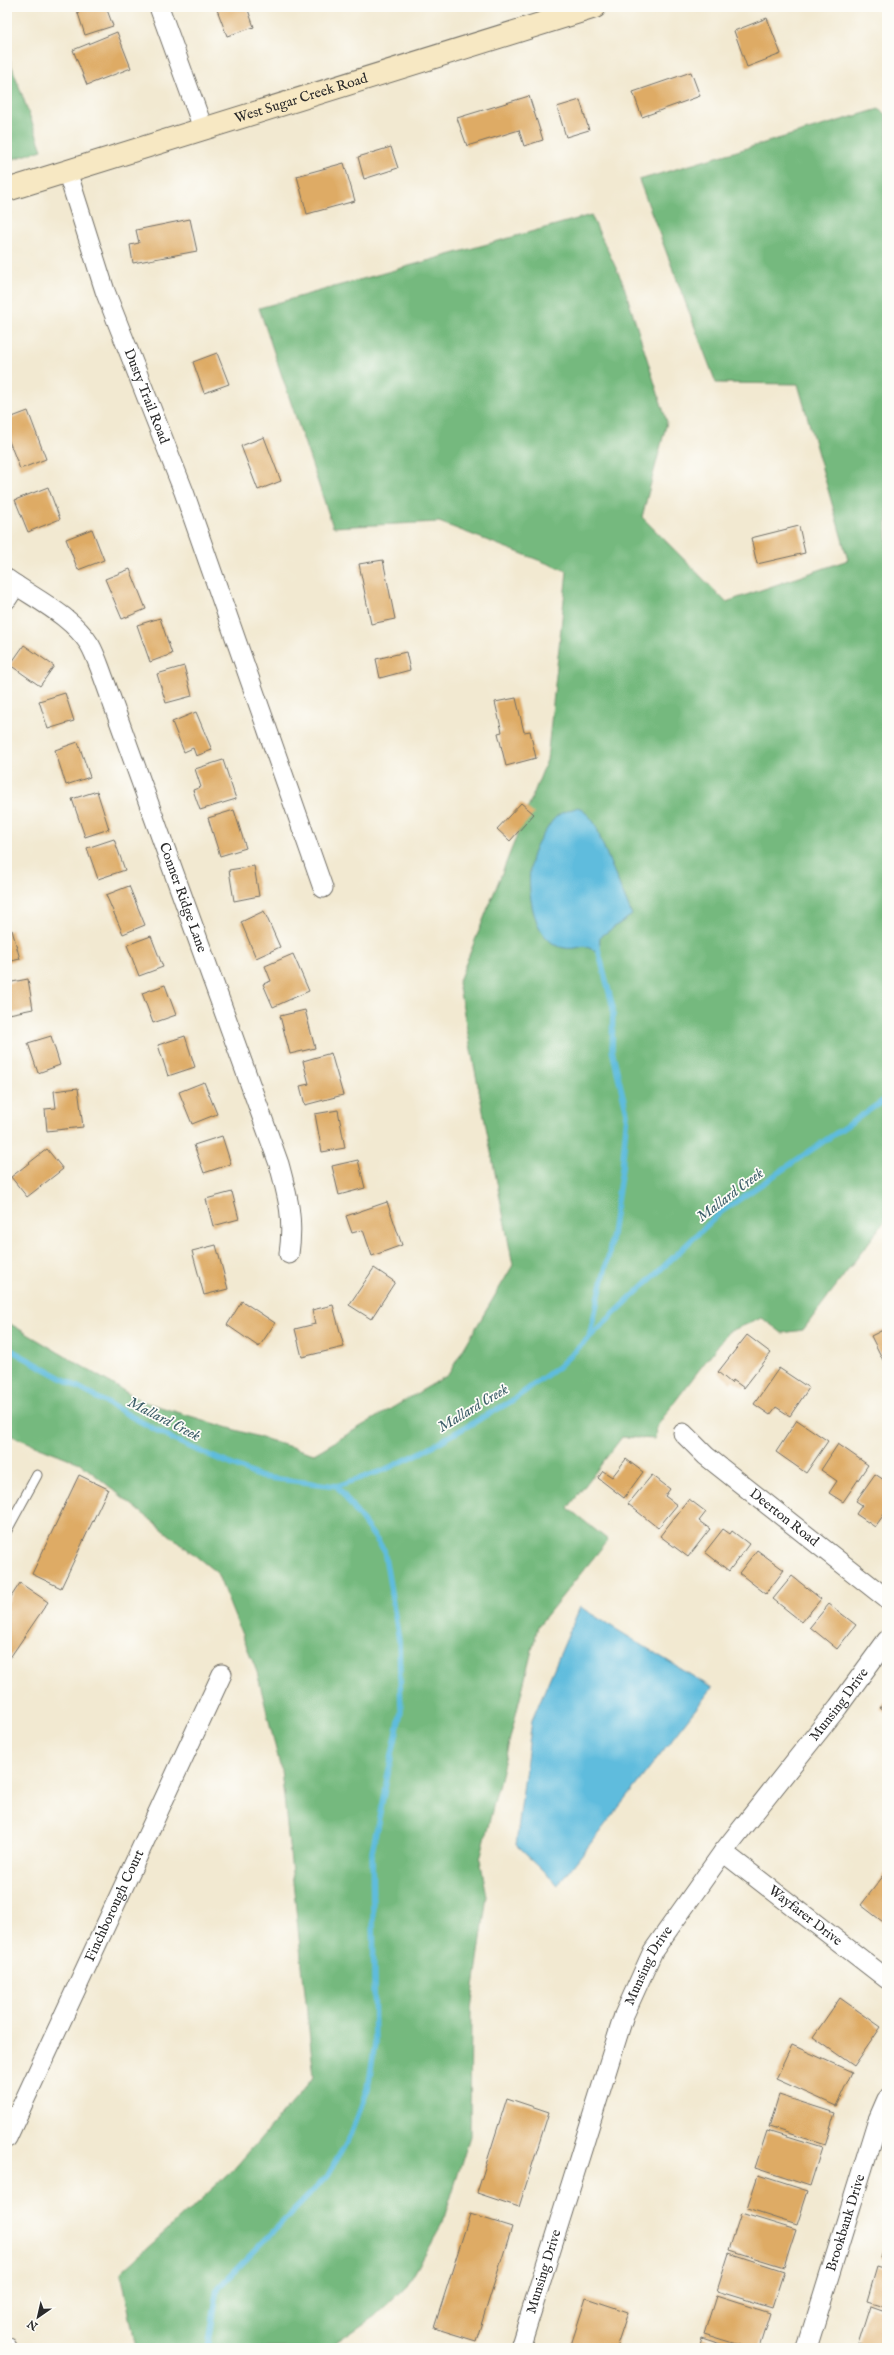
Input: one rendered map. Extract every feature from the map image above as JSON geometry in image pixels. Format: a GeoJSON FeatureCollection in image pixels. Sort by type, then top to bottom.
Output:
{"type":"FeatureCollection","features":[{"type":"Feature","properties":{"kind":"main road","name":"West Sugar Creek Road"},"geometry":{"type":"LineString","coordinates":[[7,190],[595,7]]}},
{"type":"Feature","properties":{"kind":"street"},"geometry":{"type":"LineString","coordinates":[[159,7],[203,128]]}},
{"type":"Feature","properties":{"kind":"street","name":"Dusty Trail Road"},"geometry":{"type":"LineString","coordinates":[[67,171],[106,291],[184,492],[322,888]]}},
{"type":"Feature","properties":{"kind":"street","name":"Conner Ridge Lane"},"geometry":{"type":"LineString","coordinates":[[10,588],[48,604],[69,622],[90,644],[100,668],[278,1164],[290,1205],[292,1234],[289,1254]]}},
{"type":"Feature","properties":{"kind":"street","name":"Deerton Road"},"geometry":{"type":"LineString","coordinates":[[684,1433],[706,1456],[887,1599]]}},
{"type":"Feature","properties":{"kind":"street","name":"Munsing Drive"},"geometry":{"type":"LineString","coordinates":[[520,2348],[624,2015],[653,1951],[723,1852],[838,1707],[887,1640]]}},
{"type":"Feature","properties":{"kind":"street","name":"Finchborough Court"},"geometry":{"type":"LineString","coordinates":[[7,2138],[222,1674]]}},
{"type":"Feature","properties":{"kind":"street","name":"Wayfarer Drive"},"geometry":{"type":"LineString","coordinates":[[723,1852],[887,1979]]}},
{"type":"Feature","properties":{"kind":"street","name":"Brookbank Drive"},"geometry":{"type":"LineString","coordinates":[[807,2348],[877,2122],[887,2099]]}},
{"type":"Feature","properties":{"kind":"lane"},"geometry":{"type":"LineString","coordinates":[[7,1530],[37,1475]]}},
{"type":"Feature","properties":{"kind":"green space"},"geometry":{"type":"Polygon","coordinates":[[[7,53],[42,150],[7,161],[7,53]]]}},
{"type":"Feature","properties":{"kind":"green space"},"geometry":{"type":"Polygon","coordinates":[[[879,109],[887,116],[887,1218],[803,1330],[782,1333],[762,1318],[728,1332],[656,1428],[655,1439],[622,1437],[568,1508],[608,1540],[538,1626],[480,1859],[487,1896],[471,2009],[470,2136],[443,2222],[406,2286],[375,2316],[329,2348],[136,2348],[121,2272],[233,2170],[314,2077],[281,1770],[257,1672],[217,1573],[80,1463],[7,1434],[7,1322],[141,1401],[314,1454],[448,1375],[513,1265],[458,983],[547,760],[567,571],[439,522],[333,527],[259,308],[591,215],[623,283],[667,422],[642,517],[726,602],[848,560],[798,384],[716,383],[639,180],[879,109]]]}},
{"type":"Feature","properties":{"kind":"water"},"geometry":{"type":"Polygon","coordinates":[[[578,807],[590,817],[595,824],[632,915],[600,937],[599,952],[584,946],[568,948],[555,944],[545,935],[537,923],[532,908],[530,876],[533,853],[539,841],[556,817],[561,813],[578,807]]]}},
{"type":"Feature","properties":{"kind":"water"},"geometry":{"type":"Polygon","coordinates":[[[580,1607],[712,1688],[558,1885],[516,1845],[532,1720],[580,1607]]]}},
{"type":"Feature","properties":{"kind":"building"},"geometry":{"type":"Polygon","coordinates":[[[76,7],[106,7],[113,26],[85,35],[76,7]]]}},
{"type":"Feature","properties":{"kind":"building"},"geometry":{"type":"Polygon","coordinates":[[[216,7],[247,7],[254,27],[227,36],[216,7]]]}},
{"type":"Feature","properties":{"kind":"building"},"geometry":{"type":"Polygon","coordinates":[[[767,18],[781,54],[747,67],[734,31],[767,18]]]}},
{"type":"Feature","properties":{"kind":"building"},"geometry":{"type":"Polygon","coordinates":[[[117,32],[131,68],[87,85],[73,50],[117,32]]]}},
{"type":"Feature","properties":{"kind":"building"},"geometry":{"type":"Polygon","coordinates":[[[691,72],[700,96],[642,117],[633,92],[691,72]]]}},
{"type":"Feature","properties":{"kind":"building"},"geometry":{"type":"Polygon","coordinates":[[[529,96],[543,140],[524,146],[519,130],[467,146],[457,118],[529,96]]]}},
{"type":"Feature","properties":{"kind":"building"},"geometry":{"type":"Polygon","coordinates":[[[580,100],[589,130],[566,137],[557,107],[580,100]]]}},
{"type":"Feature","properties":{"kind":"building"},"geometry":{"type":"Polygon","coordinates":[[[391,147],[398,168],[364,179],[358,157],[391,147]]]}},
{"type":"Feature","properties":{"kind":"building"},"geometry":{"type":"Polygon","coordinates":[[[344,163],[355,201],[307,214],[297,176],[344,163]]]}},
{"type":"Feature","properties":{"kind":"building"},"geometry":{"type":"Polygon","coordinates":[[[190,219],[197,251],[133,263],[130,245],[139,243],[136,230],[190,219]]]}},
{"type":"Feature","properties":{"kind":"building"},"geometry":{"type":"Polygon","coordinates":[[[217,353],[229,384],[204,393],[193,362],[217,353]]]}},
{"type":"Feature","properties":{"kind":"building"},"geometry":{"type":"Polygon","coordinates":[[[28,411],[46,459],[20,469],[7,436],[7,419],[28,411]]]}},
{"type":"Feature","properties":{"kind":"building"},"geometry":{"type":"Polygon","coordinates":[[[264,437],[281,481],[258,490],[241,446],[264,437]]]}},
{"type":"Feature","properties":{"kind":"building"},"geometry":{"type":"Polygon","coordinates":[[[48,487],[60,519],[28,532],[15,500],[48,487]]]}},
{"type":"Feature","properties":{"kind":"building"},"geometry":{"type":"Polygon","coordinates":[[[799,526],[805,553],[757,564],[751,538],[799,526]]]}},
{"type":"Feature","properties":{"kind":"building"},"geometry":{"type":"Polygon","coordinates":[[[92,529],[104,560],[78,570],[66,539],[92,529]]]}},
{"type":"Feature","properties":{"kind":"building"},"geometry":{"type":"Polygon","coordinates":[[[383,560],[395,619],[371,624],[359,564],[383,560]]]}},
{"type":"Feature","properties":{"kind":"building"},"geometry":{"type":"Polygon","coordinates":[[[130,569],[146,609],[122,619],[105,579],[130,569]]]}},
{"type":"Feature","properties":{"kind":"building"},"geometry":{"type":"Polygon","coordinates":[[[160,618],[172,654],[150,662],[137,625],[160,618]]]}},
{"type":"Feature","properties":{"kind":"building"},"geometry":{"type":"Polygon","coordinates":[[[24,645],[54,666],[40,686],[10,665],[24,645]]]}},
{"type":"Feature","properties":{"kind":"building"},"geometry":{"type":"Polygon","coordinates":[[[406,652],[410,670],[380,678],[376,659],[406,652]]]}},
{"type":"Feature","properties":{"kind":"building"},"geometry":{"type":"Polygon","coordinates":[[[184,666],[192,696],[166,703],[157,674],[184,666]]]}},
{"type":"Feature","properties":{"kind":"building"},"geometry":{"type":"Polygon","coordinates":[[[65,693],[74,721],[48,729],[39,701],[65,693]]]}},
{"type":"Feature","properties":{"kind":"building"},"geometry":{"type":"Polygon","coordinates":[[[516,698],[524,732],[530,731],[536,758],[506,766],[498,733],[502,732],[495,702],[516,698]]]}},
{"type":"Feature","properties":{"kind":"building"},"geometry":{"type":"Polygon","coordinates":[[[196,712],[212,750],[196,756],[193,748],[184,752],[172,722],[196,712]]]}},
{"type":"Feature","properties":{"kind":"building"},"geometry":{"type":"Polygon","coordinates":[[[78,742],[90,777],[66,785],[55,750],[78,742]]]}},
{"type":"Feature","properties":{"kind":"building"},"geometry":{"type":"Polygon","coordinates":[[[223,760],[236,799],[200,810],[193,790],[201,787],[195,769],[223,760]]]}},
{"type":"Feature","properties":{"kind":"building"},"geometry":{"type":"Polygon","coordinates":[[[97,791],[109,829],[85,837],[72,799],[97,791]]]}},
{"type":"Feature","properties":{"kind":"building"},"geometry":{"type":"Polygon","coordinates":[[[521,803],[534,814],[510,841],[497,829],[521,803]]]}},
{"type":"Feature","properties":{"kind":"building"},"geometry":{"type":"Polygon","coordinates":[[[234,810],[246,848],[220,856],[208,818],[234,810]]]}},
{"type":"Feature","properties":{"kind":"building"},"geometry":{"type":"Polygon","coordinates":[[[114,839],[125,870],[98,879],[87,848],[114,839]]]}},
{"type":"Feature","properties":{"kind":"building"},"geometry":{"type":"Polygon","coordinates":[[[254,866],[259,896],[234,901],[229,870],[254,866]]]}},
{"type":"Feature","properties":{"kind":"building"},"geometry":{"type":"Polygon","coordinates":[[[129,886],[145,925],[123,934],[106,895],[129,886]]]}},
{"type":"Feature","properties":{"kind":"building"},"geometry":{"type":"Polygon","coordinates":[[[264,911],[280,947],[256,958],[241,922],[264,911]]]}},
{"type":"Feature","properties":{"kind":"building"},"geometry":{"type":"Polygon","coordinates":[[[12,930],[20,959],[7,962],[7,931],[12,930]]]}},
{"type":"Feature","properties":{"kind":"building"},"geometry":{"type":"Polygon","coordinates":[[[151,936],[163,967],[139,976],[127,945],[151,936]]]}},
{"type":"Feature","properties":{"kind":"building"},"geometry":{"type":"Polygon","coordinates":[[[293,954],[309,991],[273,1007],[263,984],[271,981],[265,966],[293,954]]]}},
{"type":"Feature","properties":{"kind":"building"},"geometry":{"type":"Polygon","coordinates":[[[28,979],[33,1009],[9,1014],[7,983],[28,979]]]}},
{"type":"Feature","properties":{"kind":"building"},"geometry":{"type":"Polygon","coordinates":[[[165,985],[176,1015],[153,1023],[142,993],[165,985]]]}},
{"type":"Feature","properties":{"kind":"building"},"geometry":{"type":"Polygon","coordinates":[[[305,1010],[315,1048],[290,1054],[280,1016],[305,1010]]]}},
{"type":"Feature","properties":{"kind":"building"},"geometry":{"type":"Polygon","coordinates":[[[51,1036],[60,1065],[38,1073],[28,1043],[51,1036]]]}},
{"type":"Feature","properties":{"kind":"building"},"geometry":{"type":"Polygon","coordinates":[[[185,1036],[195,1067],[168,1076],[158,1045],[185,1036]]]}},
{"type":"Feature","properties":{"kind":"building"},"geometry":{"type":"Polygon","coordinates":[[[331,1053],[343,1095],[305,1105],[300,1086],[309,1084],[303,1061],[331,1053]]]}},
{"type":"Feature","properties":{"kind":"building"},"geometry":{"type":"Polygon","coordinates":[[[204,1082],[217,1114],[192,1124],[179,1092],[204,1082]]]}},
{"type":"Feature","properties":{"kind":"building"},"geometry":{"type":"Polygon","coordinates":[[[78,1088],[83,1127],[47,1131],[45,1109],[56,1108],[54,1091],[78,1088]]]}},
{"type":"Feature","properties":{"kind":"building"},"geometry":{"type":"Polygon","coordinates":[[[338,1110],[345,1148],[322,1152],[315,1114],[338,1110]]]}},
{"type":"Feature","properties":{"kind":"building"},"geometry":{"type":"Polygon","coordinates":[[[222,1136],[231,1164],[204,1173],[194,1145],[222,1136]]]}},
{"type":"Feature","properties":{"kind":"building"},"geometry":{"type":"Polygon","coordinates":[[[47,1149],[63,1169],[27,1197],[11,1177],[47,1149]]]}},
{"type":"Feature","properties":{"kind":"building"},"geometry":{"type":"Polygon","coordinates":[[[358,1160],[365,1188],[339,1195],[332,1166],[358,1160]]]}},
{"type":"Feature","properties":{"kind":"building"},"geometry":{"type":"Polygon","coordinates":[[[232,1192],[239,1219],[213,1226],[206,1199],[232,1192]]]}},
{"type":"Feature","properties":{"kind":"building"},"geometry":{"type":"Polygon","coordinates":[[[387,1202],[402,1245],[372,1256],[363,1230],[352,1233],[346,1216],[387,1202]]]}},
{"type":"Feature","properties":{"kind":"building"},"geometry":{"type":"Polygon","coordinates":[[[216,1245],[228,1289],[204,1295],[192,1251],[216,1245]]]}},
{"type":"Feature","properties":{"kind":"building"},"geometry":{"type":"Polygon","coordinates":[[[374,1268],[395,1282],[371,1319],[349,1305],[374,1268]]]}},
{"type":"Feature","properties":{"kind":"building"},"geometry":{"type":"Polygon","coordinates":[[[242,1301],[275,1323],[259,1347],[227,1325],[242,1301]]]}},
{"type":"Feature","properties":{"kind":"building"},"geometry":{"type":"Polygon","coordinates":[[[333,1305],[344,1347],[302,1357],[295,1329],[315,1324],[312,1310],[333,1305]]]}},
{"type":"Feature","properties":{"kind":"building"},"geometry":{"type":"Polygon","coordinates":[[[887,1328],[887,1360],[884,1362],[871,1336],[887,1328]]]}},
{"type":"Feature","properties":{"kind":"building"},"geometry":{"type":"Polygon","coordinates":[[[747,1335],[771,1353],[744,1388],[733,1380],[731,1383],[718,1372],[747,1335]]]}},
{"type":"Feature","properties":{"kind":"building"},"geometry":{"type":"Polygon","coordinates":[[[779,1368],[809,1388],[790,1416],[776,1407],[770,1415],[754,1404],[779,1368]]]}},
{"type":"Feature","properties":{"kind":"building"},"geometry":{"type":"Polygon","coordinates":[[[797,1420],[828,1441],[806,1473],[776,1452],[797,1420]]]}},
{"type":"Feature","properties":{"kind":"building"},"geometry":{"type":"Polygon","coordinates":[[[838,1444],[868,1465],[843,1502],[829,1493],[837,1481],[821,1470],[838,1444]]]}},
{"type":"Feature","properties":{"kind":"building"},"geometry":{"type":"Polygon","coordinates":[[[626,1459],[643,1472],[624,1498],[598,1478],[603,1471],[612,1477],[626,1459]]]}},
{"type":"Feature","properties":{"kind":"building"},"geometry":{"type":"Polygon","coordinates":[[[875,1474],[887,1482],[887,1510],[875,1527],[856,1514],[862,1505],[856,1501],[875,1474]]]}},
{"type":"Feature","properties":{"kind":"building"},"geometry":{"type":"Polygon","coordinates":[[[79,1475],[108,1489],[61,1588],[32,1574],[79,1475]]]}},
{"type":"Feature","properties":{"kind":"building"},"geometry":{"type":"Polygon","coordinates":[[[652,1475],[670,1489],[665,1496],[677,1505],[658,1528],[628,1504],[652,1475]]]}},
{"type":"Feature","properties":{"kind":"building"},"geometry":{"type":"Polygon","coordinates":[[[689,1499],[706,1512],[699,1521],[710,1529],[688,1557],[660,1536],[689,1499]]]}},
{"type":"Feature","properties":{"kind":"building"},"geometry":{"type":"Polygon","coordinates":[[[723,1529],[730,1534],[732,1531],[749,1544],[729,1571],[705,1552],[723,1529]]]}},
{"type":"Feature","properties":{"kind":"building"},"geometry":{"type":"Polygon","coordinates":[[[757,1550],[784,1570],[766,1594],[739,1573],[757,1550]]]}},
{"type":"Feature","properties":{"kind":"building"},"geometry":{"type":"Polygon","coordinates":[[[792,1576],[821,1599],[802,1622],[773,1599],[792,1576]]]}},
{"type":"Feature","properties":{"kind":"building"},"geometry":{"type":"Polygon","coordinates":[[[20,1583],[48,1602],[7,1662],[7,1603],[20,1583]]]}},
{"type":"Feature","properties":{"kind":"building"},"geometry":{"type":"Polygon","coordinates":[[[829,1604],[856,1625],[837,1649],[810,1627],[829,1604]]]}},
{"type":"Feature","properties":{"kind":"building"},"geometry":{"type":"Polygon","coordinates":[[[887,1698],[887,1713],[880,1708],[887,1698]]]}},
{"type":"Feature","properties":{"kind":"building"},"geometry":{"type":"Polygon","coordinates":[[[887,1871],[887,1925],[861,1905],[887,1871]]]}},
{"type":"Feature","properties":{"kind":"building"},"geometry":{"type":"Polygon","coordinates":[[[840,1998],[881,2027],[854,2066],[813,2037],[840,1998]]]}},
{"type":"Feature","properties":{"kind":"building"},"geometry":{"type":"Polygon","coordinates":[[[792,2045],[852,2072],[836,2106],[776,2079],[792,2045]]]}},
{"type":"Feature","properties":{"kind":"building"},"geometry":{"type":"Polygon","coordinates":[[[779,2095],[835,2113],[825,2145],[769,2127],[779,2095]]]}},
{"type":"Feature","properties":{"kind":"building"},"geometry":{"type":"Polygon","coordinates":[[[507,2098],[549,2112],[519,2207],[477,2193],[507,2098]]]}},
{"type":"Feature","properties":{"kind":"building"},"geometry":{"type":"Polygon","coordinates":[[[767,2131],[822,2148],[810,2186],[755,2168],[767,2131]]]}},
{"type":"Feature","properties":{"kind":"building"},"geometry":{"type":"Polygon","coordinates":[[[758,2175],[808,2191],[797,2225],[747,2209],[758,2175]]]}},
{"type":"Feature","properties":{"kind":"building"},"geometry":{"type":"Polygon","coordinates":[[[741,2213],[796,2230],[784,2267],[729,2250],[741,2213]]]}},
{"type":"Feature","properties":{"kind":"building"},"geometry":{"type":"Polygon","coordinates":[[[470,2214],[512,2227],[476,2341],[434,2328],[470,2214]]]}},
{"type":"Feature","properties":{"kind":"building"},"geometry":{"type":"Polygon","coordinates":[[[887,2236],[887,2260],[880,2258],[887,2236]]]}},
{"type":"Feature","properties":{"kind":"building"},"geometry":{"type":"Polygon","coordinates":[[[729,2253],[784,2271],[772,2308],[717,2291],[729,2253]]]}},
{"type":"Feature","properties":{"kind":"building"},"geometry":{"type":"Polygon","coordinates":[[[877,2267],[887,2270],[887,2307],[867,2301],[877,2267]]]}},
{"type":"Feature","properties":{"kind":"building"},"geometry":{"type":"Polygon","coordinates":[[[716,2296],[770,2313],[759,2348],[749,2348],[704,2334],[716,2296]]]}},
{"type":"Feature","properties":{"kind":"building"},"geometry":{"type":"Polygon","coordinates":[[[586,2298],[628,2312],[616,2348],[570,2348],[586,2298]]]}},
{"type":"Feature","properties":{"kind":"building"},"geometry":{"type":"Polygon","coordinates":[[[870,2306],[887,2312],[887,2348],[871,2348],[858,2344],[870,2306]]]}},
{"type":"Feature","properties":{"kind":"building"},"geometry":{"type":"Polygon","coordinates":[[[702,2338],[733,2348],[699,2348],[702,2338]]]}},
{"type":"Feature","properties":{"kind":"waterway"},"geometry":{"type":"LineString","coordinates":[[589,1337],[609,1254],[622,1169],[627,1113],[612,1050],[613,1008],[597,945]]}},
{"type":"Feature","properties":{"kind":"waterway","name":"Mallard Creek"},"geometry":{"type":"LineString","coordinates":[[7,1348],[176,1441],[261,1477],[337,1486],[384,1470],[420,1453],[510,1402],[558,1367],[721,1212],[887,1098]]}},
{"type":"Feature","properties":{"kind":"waterway"},"geometry":{"type":"LineString","coordinates":[[208,2348],[218,2288],[327,2177],[351,2134],[368,2089],[375,2043],[372,1851],[401,1712],[399,1640],[384,1550],[337,1486]]}}]}
